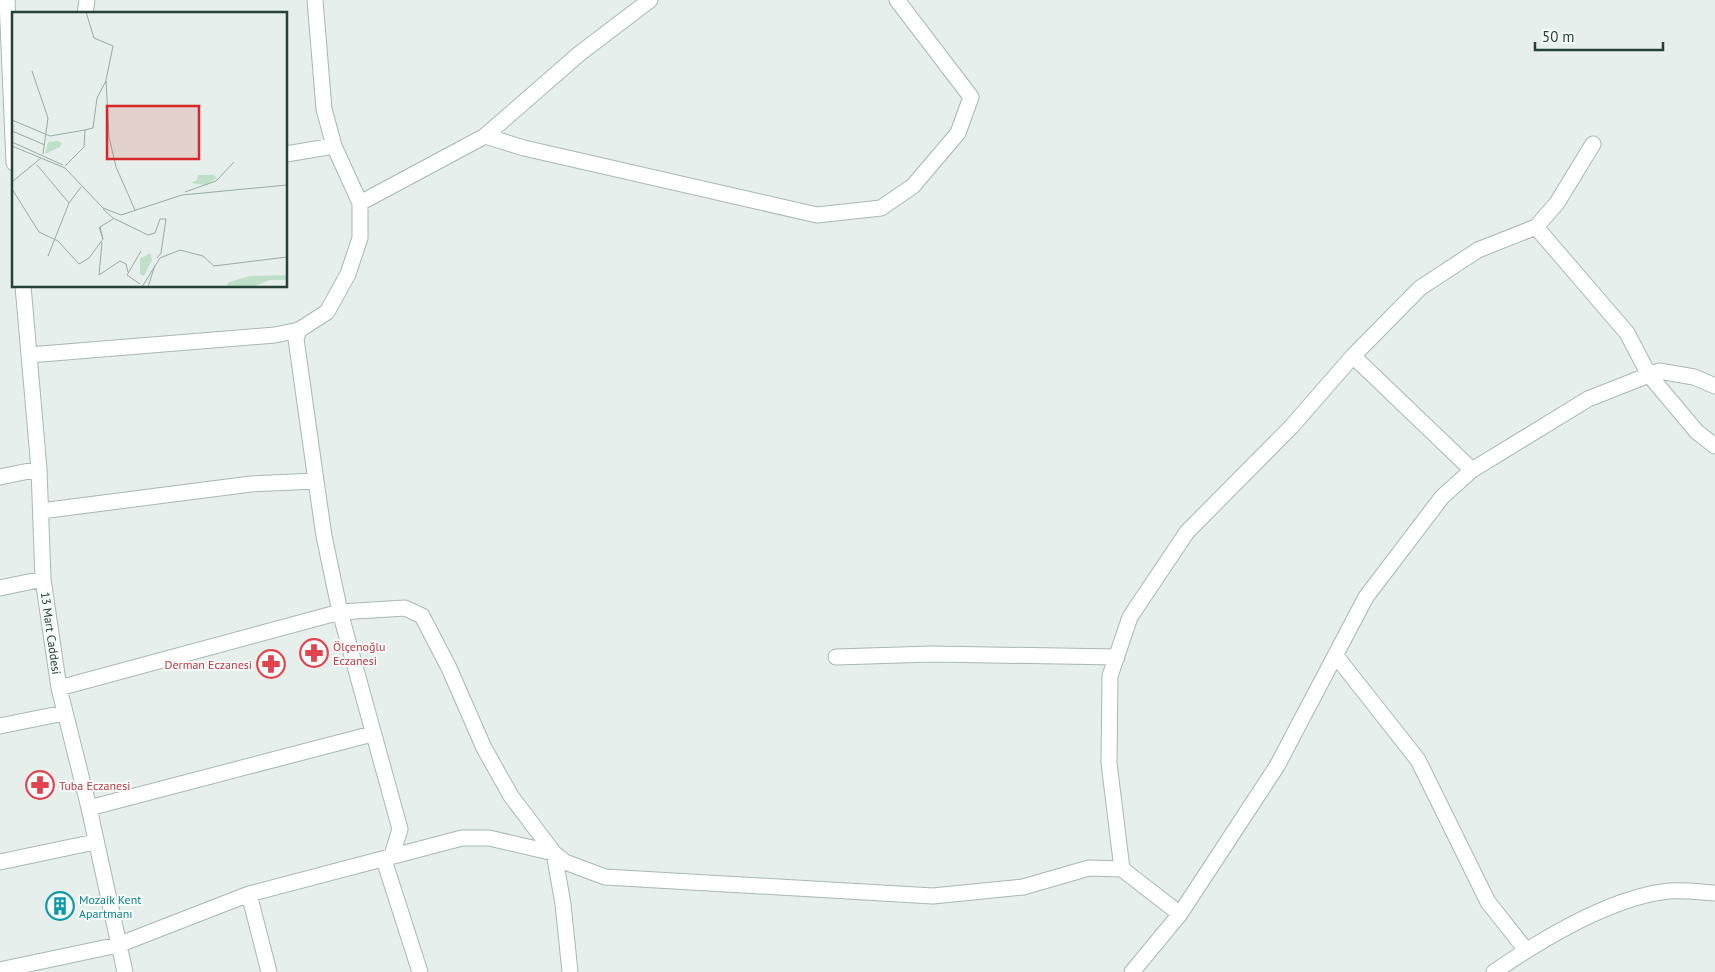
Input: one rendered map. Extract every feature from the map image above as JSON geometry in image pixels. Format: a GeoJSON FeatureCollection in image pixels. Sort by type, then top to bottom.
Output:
{"type":"FeatureCollection","features":[{"type":"Feature","properties":{"kind":"street"},"geometry":{"type":"LineString","coordinates":[[6,0],[12,122]]}},
{"type":"Feature","properties":{"kind":"street"},"geometry":{"type":"LineString","coordinates":[[29,355],[275,334],[299,330],[327,312],[348,274],[360,238],[360,204],[334,146],[324,109],[315,0]]}},
{"type":"Feature","properties":{"kind":"street"},"geometry":{"type":"LineString","coordinates":[[360,204],[485,136],[579,54],[650,0]]}},
{"type":"Feature","properties":{"kind":"street"},"geometry":{"type":"LineString","coordinates":[[485,136],[524,148],[817,215],[881,208],[912,186],[958,133],[971,97],[897,0]]}},
{"type":"Feature","properties":{"kind":"street"},"geometry":{"type":"LineString","coordinates":[[1122,869],[1109,763],[1110,676],[1130,617],[1188,532],[1292,426],[1353,356],[1420,288],[1478,250],[1536,227],[1558,204],[1593,144]]}},
{"type":"Feature","properties":{"kind":"street"},"geometry":{"type":"LineString","coordinates":[[288,154],[334,146]]}},
{"type":"Feature","properties":{"kind":"street"},"geometry":{"type":"LineString","coordinates":[[1536,227],[1627,333],[1648,375],[1697,432],[1715,446]]}},
{"type":"Feature","properties":{"kind":"street","name":"13 Mart Caddesi"},"geometry":{"type":"LineString","coordinates":[[24,288],[39,469],[43,579],[59,688],[89,808],[125,972]]}},
{"type":"Feature","properties":{"kind":"street"},"geometry":{"type":"LineString","coordinates":[[299,330],[296,339],[324,536],[340,612],[372,734],[387,776],[400,828],[388,858],[420,972]]}},
{"type":"Feature","properties":{"kind":"street"},"geometry":{"type":"LineString","coordinates":[[1353,356],[1472,470]]}},
{"type":"Feature","properties":{"kind":"street"},"geometry":{"type":"LineString","coordinates":[[1132,972],[1180,914],[1277,766],[1366,596],[1442,497],[1472,470],[1588,399],[1659,370],[1694,377],[1715,386]]}},
{"type":"Feature","properties":{"kind":"street"},"geometry":{"type":"LineString","coordinates":[[0,477],[39,469]]}},
{"type":"Feature","properties":{"kind":"street"},"geometry":{"type":"LineString","coordinates":[[41,512],[251,484],[316,480]]}},
{"type":"Feature","properties":{"kind":"street"},"geometry":{"type":"LineString","coordinates":[[0,588],[43,579]]}},
{"type":"Feature","properties":{"kind":"street"},"geometry":{"type":"LineString","coordinates":[[59,688],[340,612],[405,608],[422,616],[449,668],[484,748],[511,796],[554,853],[565,862],[604,877],[933,896],[1023,888],[1089,868],[1122,869],[1180,914]]}},
{"type":"Feature","properties":{"kind":"street"},"geometry":{"type":"LineString","coordinates":[[836,657],[932,654],[1117,657]]}},
{"type":"Feature","properties":{"kind":"street"},"geometry":{"type":"LineString","coordinates":[[1336,656],[1418,760],[1488,902],[1526,950]]}},
{"type":"Feature","properties":{"kind":"street"},"geometry":{"type":"LineString","coordinates":[[0,726],[64,713]]}},
{"type":"Feature","properties":{"kind":"street"},"geometry":{"type":"LineString","coordinates":[[89,808],[372,734]]}},
{"type":"Feature","properties":{"kind":"street"},"geometry":{"type":"LineString","coordinates":[[0,970],[118,945],[249,894],[462,838],[489,838],[554,853]]}},
{"type":"Feature","properties":{"kind":"street"},"geometry":{"type":"LineString","coordinates":[[0,862],[95,842]]}},
{"type":"Feature","properties":{"kind":"street"},"geometry":{"type":"LineString","coordinates":[[554,853],[563,904],[570,972]]}},
{"type":"Feature","properties":{"kind":"street"},"geometry":{"type":"LineString","coordinates":[[1494,972],[1526,950],[1622,901],[1670,891],[1715,893]]}},
{"type":"Feature","properties":{"kind":"street"},"geometry":{"type":"LineString","coordinates":[[249,894],[269,972]]}},
{"type":"Feature","properties":{"kind":"place","name":"Ölçenoğlu Eczanesi"},"geometry":{"type":"Point","coordinates":[314,653]}},
{"type":"Feature","properties":{"kind":"place","name":"Derman Eczanesi"},"geometry":{"type":"Point","coordinates":[271,664]}},
{"type":"Feature","properties":{"kind":"place","name":"Tuba Eczanesi"},"geometry":{"type":"Point","coordinates":[40,785]}},
{"type":"Feature","properties":{"kind":"place","name":"Mozaik Kent Apartmanı"},"geometry":{"type":"Point","coordinates":[60,906]}}]}
